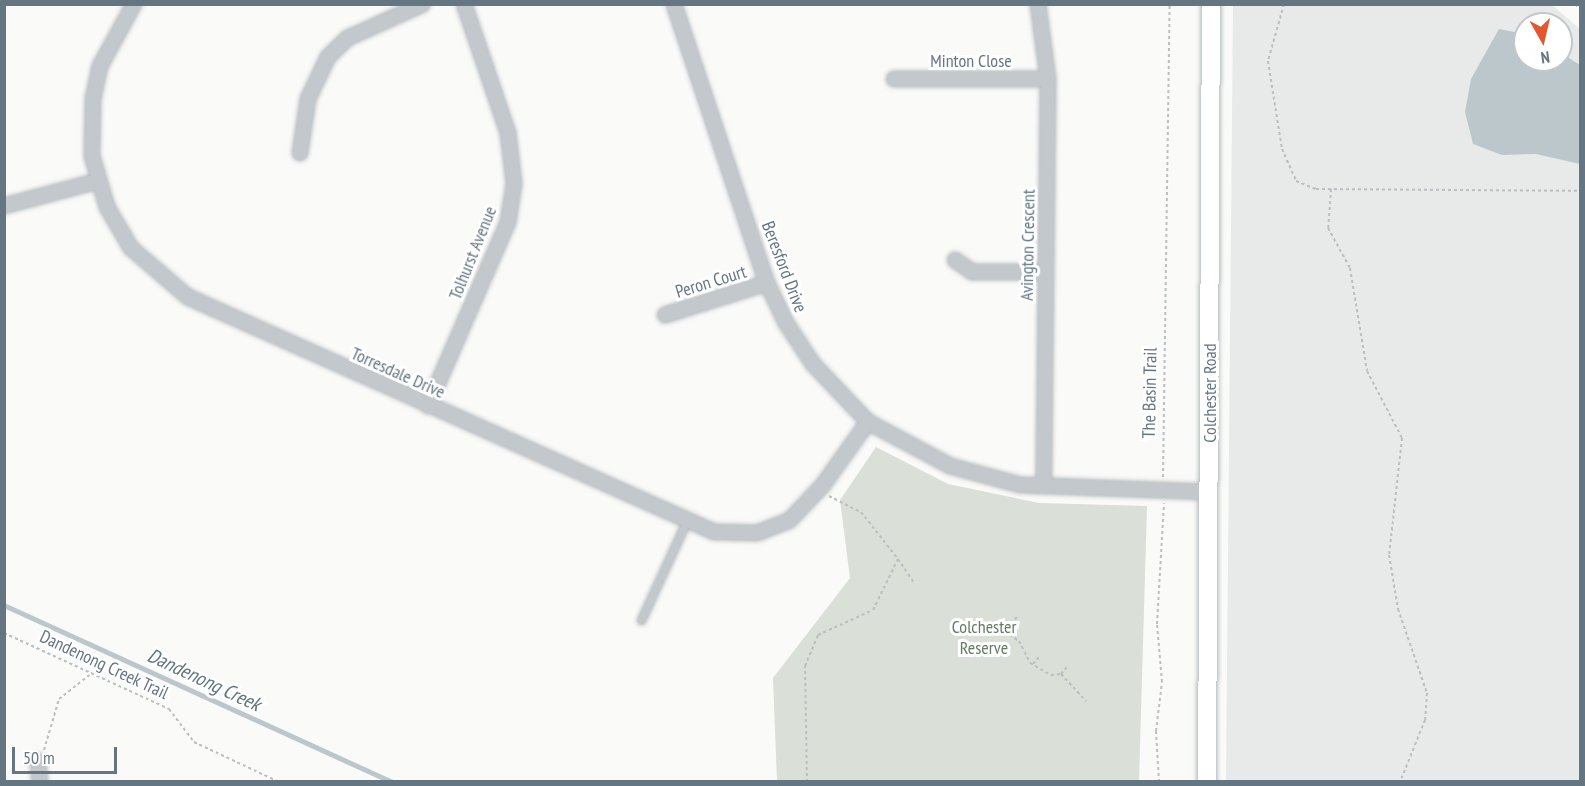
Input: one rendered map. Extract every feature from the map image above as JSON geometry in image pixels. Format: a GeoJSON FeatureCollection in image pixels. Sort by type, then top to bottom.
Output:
{"type":"FeatureCollection","features":[{"type":"Feature","properties":{"kind":"main road","name":"Colchester Road"},"geometry":{"type":"LineString","coordinates":[[1207,782],[1211,4]]}},
{"type":"Feature","properties":{"kind":"street","name":"Torresdale Drive"},"geometry":{"type":"LineString","coordinates":[[134,4],[105,55],[93,98],[98,181],[131,248],[172,287],[428,406],[686,522],[714,532],[757,533],[789,521],[823,485],[868,422]]}},
{"type":"Feature","properties":{"kind":"street"},"geometry":{"type":"LineString","coordinates":[[300,153],[308,99],[328,57],[348,38],[423,4]]}},
{"type":"Feature","properties":{"kind":"street","name":"Tolhurst Avenue"},"geometry":{"type":"LineString","coordinates":[[428,406],[508,222],[514,183],[508,133],[464,4]]}},
{"type":"Feature","properties":{"kind":"street","name":"Beresford Drive"},"geometry":{"type":"LineString","coordinates":[[674,4],[767,283],[813,364],[868,422],[950,466],[1044,486],[1209,492]]}},
{"type":"Feature","properties":{"kind":"street","name":"Avington Crescent"},"geometry":{"type":"LineString","coordinates":[[1038,4],[1048,79],[1044,486]]}},
{"type":"Feature","properties":{"kind":"street","name":"Minton Close"},"geometry":{"type":"LineString","coordinates":[[894,79],[1048,79]]}},
{"type":"Feature","properties":{"kind":"street"},"geometry":{"type":"LineString","coordinates":[[4,206],[98,181]]}},
{"type":"Feature","properties":{"kind":"street"},"geometry":{"type":"LineString","coordinates":[[955,260],[972,272],[1046,272]]}},
{"type":"Feature","properties":{"kind":"street","name":"Peron Court"},"geometry":{"type":"LineString","coordinates":[[665,315],[767,283]]}},
{"type":"Feature","properties":{"kind":"street"},"geometry":{"type":"LineString","coordinates":[[38,761],[39,782]]}},
{"type":"Feature","properties":{"kind":"lane"},"geometry":{"type":"LineString","coordinates":[[641,620],[686,522]]}},
{"type":"Feature","properties":{"kind":"path","name":"The Basin Trail"},"geometry":{"type":"LineString","coordinates":[[1159,782],[1170,4]]}},
{"type":"Feature","properties":{"kind":"path"},"geometry":{"type":"LineString","coordinates":[[1284,4],[1268,61],[1281,149],[1296,181],[1331,189],[1581,191]]}},
{"type":"Feature","properties":{"kind":"path"},"geometry":{"type":"LineString","coordinates":[[1575,4],[1581,9]]}},
{"type":"Feature","properties":{"kind":"path"},"geometry":{"type":"LineString","coordinates":[[1331,189],[1328,228],[1350,268],[1367,371],[1402,438],[1403,465],[1389,555],[1427,710],[1400,782]]}},
{"type":"Feature","properties":{"kind":"path"},"geometry":{"type":"LineString","coordinates":[[823,485],[832,501],[861,513],[914,583]]}},
{"type":"Feature","properties":{"kind":"path"},"geometry":{"type":"LineString","coordinates":[[807,782],[805,666],[818,635],[873,610],[898,559]]}},
{"type":"Feature","properties":{"kind":"path"},"geometry":{"type":"LineString","coordinates":[[1017,616],[1005,630],[1019,641],[1033,664],[1061,674],[1086,701]]}},
{"type":"Feature","properties":{"kind":"path","name":"Dandenong Creek Trail"},"geometry":{"type":"LineString","coordinates":[[4,633],[169,709],[194,742],[279,782]]}},
{"type":"Feature","properties":{"kind":"path"},"geometry":{"type":"LineString","coordinates":[[1033,664],[1039,657]]}},
{"type":"Feature","properties":{"kind":"path"},"geometry":{"type":"LineString","coordinates":[[1061,674],[1067,667]]}},
{"type":"Feature","properties":{"kind":"path"},"geometry":{"type":"LineString","coordinates":[[38,761],[59,699],[92,673]]}},
{"type":"Feature","properties":{"kind":"shaded area"},"geometry":{"type":"Polygon","coordinates":[[[1233,5],[1552,5],[1560,12],[1513,12],[1513,72],[1573,72],[1573,23],[1580,29],[1580,781],[1226,781],[1233,5]]]}},
{"type":"Feature","properties":{"kind":"shaded area"},"geometry":{"type":"Polygon","coordinates":[[[1499,29],[1513,32],[1513,72],[1573,72],[1573,61],[1580,65],[1580,164],[1536,154],[1502,155],[1473,144],[1465,112],[1471,79],[1499,29]]]}},
{"type":"Feature","properties":{"kind":"green space","name":"Colchester Reserve"},"geometry":{"type":"Polygon","coordinates":[[[876,447],[948,484],[1039,503],[1147,506],[1139,781],[777,781],[773,678],[850,578],[840,500],[876,447]]]}},
{"type":"Feature","properties":{"kind":"waterway","name":"Dandenong Creek"},"geometry":{"type":"LineString","coordinates":[[4,605],[392,782]]}}]}
